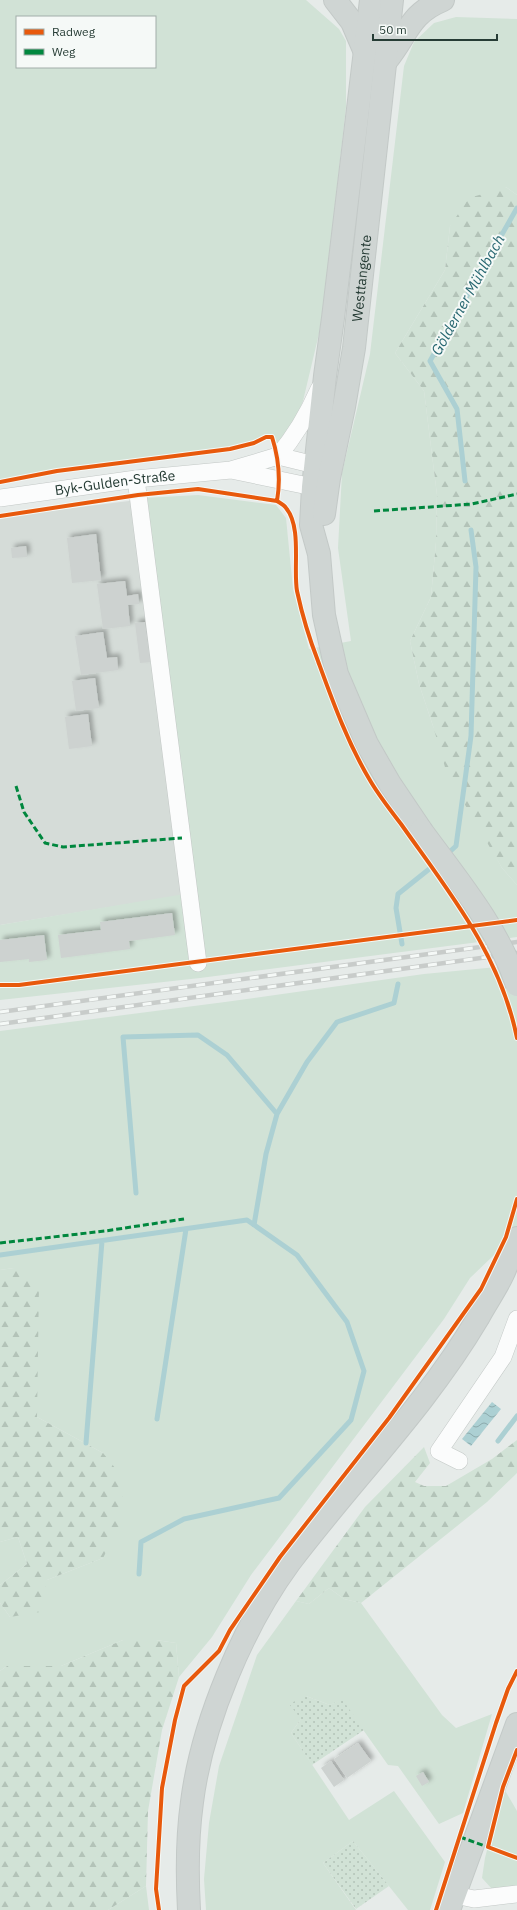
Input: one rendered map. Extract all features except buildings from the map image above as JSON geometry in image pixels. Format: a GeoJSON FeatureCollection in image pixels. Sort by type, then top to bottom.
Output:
{"type":"FeatureCollection","features":[{"type":"Feature","properties":{"kind":"main road"},"geometry":{"type":"LineString","coordinates":[[335,0],[352,22],[364,50]]}},
{"type":"Feature","properties":{"kind":"main road","name":"Westtangente"},"geometry":{"type":"LineString","coordinates":[[371,0],[334,318],[324,376],[319,476],[319,554],[324,615],[337,674],[366,744],[390,784],[487,923],[502,948],[517,984]]}},
{"type":"Feature","properties":{"kind":"main road","name":"Westtangente"},"geometry":{"type":"LineString","coordinates":[[319,476],[344,407],[354,348],[392,0]]}},
{"type":"Feature","properties":{"kind":"main road"},"geometry":{"type":"LineString","coordinates":[[385,63],[398,47],[418,15],[426,8],[443,0]]}},
{"type":"Feature","properties":{"kind":"main road"},"geometry":{"type":"LineString","coordinates":[[189,1910],[187,1870],[192,1802],[202,1751],[218,1698],[254,1620],[289,1564],[439,1377],[467,1336],[502,1276],[517,1238]]}},
{"type":"Feature","properties":{"kind":"main road"},"geometry":{"type":"LineString","coordinates":[[452,1902],[517,1724]]}},
{"type":"Feature","properties":{"kind":"street"},"geometry":{"type":"LineString","coordinates":[[278,456],[293,439],[309,412],[324,376]]}},
{"type":"Feature","properties":{"kind":"street","name":"Byk-Gulden-Straße"},"geometry":{"type":"LineString","coordinates":[[230,470],[278,456],[319,476]]}},
{"type":"Feature","properties":{"kind":"street","name":"Byk-Gulden-Straße"},"geometry":{"type":"LineString","coordinates":[[0,498],[136,479],[230,470],[319,476]]}},
{"type":"Feature","properties":{"kind":"street"},"geometry":{"type":"LineString","coordinates":[[136,479],[198,964]]}},
{"type":"Feature","properties":{"kind":"street"},"geometry":{"type":"LineString","coordinates":[[459,1461],[439,1451],[503,1357],[517,1319]]}},
{"type":"Feature","properties":{"kind":"street"},"geometry":{"type":"LineString","coordinates":[[452,1902],[517,1894]]}},
{"type":"Feature","properties":{"kind":"shaded area"},"geometry":{"type":"Polygon","coordinates":[[[137,500],[196,893],[0,925],[0,517],[137,500]]]}},
{"type":"Feature","properties":{"kind":"green space"},"geometry":{"type":"Polygon","coordinates":[[[0,0],[306,0],[339,29],[346,41],[346,107],[322,321],[303,401],[293,426],[278,456],[272,438],[266,437],[254,443],[230,449],[57,471],[0,482],[0,0]]]}},
{"type":"Feature","properties":{"kind":"green space"},"geometry":{"type":"Polygon","coordinates":[[[456,17],[517,19],[517,195],[506,187],[450,226],[445,270],[395,353],[424,391],[437,495],[436,542],[431,597],[410,641],[419,684],[433,726],[482,831],[502,868],[517,885],[517,937],[200,978],[0,1000],[0,925],[196,892],[144,498],[198,495],[276,505],[286,518],[293,589],[309,649],[351,641],[338,548],[342,473],[370,354],[404,66],[414,42],[434,23],[456,17]]]}},
{"type":"Feature","properties":{"kind":"green space"},"geometry":{"type":"Polygon","coordinates":[[[506,187],[517,195],[517,885],[502,868],[447,774],[419,684],[410,641],[431,597],[436,542],[437,495],[424,391],[395,353],[445,270],[450,226],[469,198],[506,187]]]}},
{"type":"Feature","properties":{"kind":"green space"},"geometry":{"type":"Polygon","coordinates":[[[517,965],[517,1233],[470,1278],[444,1319],[251,1575],[212,1637],[179,1677],[176,1643],[156,1640],[123,1640],[61,1666],[7,1666],[0,1671],[0,1603],[10,1617],[47,1580],[103,1558],[103,1453],[37,1417],[14,1268],[0,1270],[0,1031],[225,1002],[424,974],[517,965]]]}},
{"type":"Feature","properties":{"kind":"green space"},"geometry":{"type":"Polygon","coordinates":[[[14,1268],[39,1283],[37,1417],[103,1453],[124,1479],[120,1525],[103,1558],[47,1580],[40,1612],[10,1617],[0,1603],[0,1585],[27,1564],[18,1537],[0,1542],[0,1270],[14,1268]]]}},
{"type":"Feature","properties":{"kind":"green space"},"geometry":{"type":"Polygon","coordinates":[[[517,1440],[517,1473],[487,1502],[361,1603],[344,1599],[329,1588],[309,1604],[296,1601],[365,1507],[424,1447],[430,1463],[415,1482],[424,1486],[446,1486],[492,1459],[517,1440]]]}},
{"type":"Feature","properties":{"kind":"green space"},"geometry":{"type":"Polygon","coordinates":[[[18,1537],[27,1564],[0,1585],[0,1542],[18,1537]]]}},
{"type":"Feature","properties":{"kind":"green space"},"geometry":{"type":"Polygon","coordinates":[[[329,1588],[344,1599],[361,1603],[442,1715],[456,1728],[492,1714],[463,1813],[439,1824],[398,1766],[388,1765],[342,1700],[330,1705],[306,1696],[301,1719],[291,1733],[349,1820],[394,1791],[445,1862],[430,1910],[408,1910],[353,1841],[323,1863],[356,1910],[206,1910],[204,1879],[209,1823],[219,1766],[257,1655],[296,1601],[309,1604],[329,1588]]]}},
{"type":"Feature","properties":{"kind":"green space"},"geometry":{"type":"Polygon","coordinates":[[[123,1640],[156,1640],[176,1643],[179,1677],[162,1730],[148,1811],[146,1886],[108,1910],[0,1910],[0,1671],[7,1666],[61,1666],[123,1640]]]}},
{"type":"Feature","properties":{"kind":"green space"},"geometry":{"type":"Polygon","coordinates":[[[306,1696],[330,1705],[342,1699],[364,1730],[312,1765],[291,1733],[301,1719],[289,1704],[306,1696]]]}},
{"type":"Feature","properties":{"kind":"green space"},"geometry":{"type":"Polygon","coordinates":[[[503,1787],[517,1811],[517,1889],[492,1889],[482,1878],[485,1858],[503,1787]]]}},
{"type":"Feature","properties":{"kind":"green space"},"geometry":{"type":"Polygon","coordinates":[[[353,1841],[389,1886],[356,1909],[323,1863],[353,1841]]]}},
{"type":"Feature","properties":{"kind":"green space"},"geometry":{"type":"Polygon","coordinates":[[[146,1886],[149,1910],[108,1910],[146,1886]]]}},
{"type":"Feature","properties":{"kind":"water"},"geometry":{"type":"Polygon","coordinates":[[[492,1402],[501,1409],[471,1446],[462,1439],[492,1402]]]}},
{"type":"Feature","properties":{"kind":"waterway","name":"Gölderner Mühlbach"},"geometry":{"type":"LineString","coordinates":[[465,481],[457,409],[430,361],[517,208]]}},
{"type":"Feature","properties":{"kind":"waterway"},"geometry":{"type":"LineString","coordinates":[[445,856],[456,846],[471,736],[476,567],[471,530]]}},
{"type":"Feature","properties":{"kind":"waterway"},"geometry":{"type":"LineString","coordinates":[[402,944],[396,908],[398,894],[438,862]]}},
{"type":"Feature","properties":{"kind":"waterway"},"geometry":{"type":"LineString","coordinates":[[254,1225],[266,1154],[277,1114],[307,1062],[337,1022],[394,1003],[398,984]]}},
{"type":"Feature","properties":{"kind":"waterway"},"geometry":{"type":"LineString","coordinates":[[136,1193],[123,1037],[198,1035],[227,1055],[277,1114]]}},
{"type":"Feature","properties":{"kind":"waterway"},"geometry":{"type":"LineString","coordinates":[[0,1255],[247,1220],[297,1255],[347,1322],[364,1371],[351,1420],[279,1498],[184,1519],[141,1542],[139,1574]]}},
{"type":"Feature","properties":{"kind":"waterway"},"geometry":{"type":"LineString","coordinates":[[157,1419],[186,1229]]}},
{"type":"Feature","properties":{"kind":"waterway"},"geometry":{"type":"LineString","coordinates":[[86,1443],[102,1241]]}},
{"type":"Feature","properties":{"kind":"waterway"},"geometry":{"type":"LineString","coordinates":[[498,1441],[517,1416]]}},
{"type":"Feature","properties":{"kind":"railway"},"geometry":{"type":"LineString","coordinates":[[0,1012],[517,942]]}},
{"type":"Feature","properties":{"kind":"railway"},"geometry":{"type":"LineString","coordinates":[[0,1024],[517,953]]}},
{"type":"Feature","properties":{"kind":"marked path"},"geometry":{"type":"LineString","coordinates":[[374,511],[472,504],[517,494]]}},
{"type":"Feature","properties":{"kind":"marked path"},"geometry":{"type":"LineString","coordinates":[[16,786],[24,812],[45,843],[63,847],[182,838]]}},
{"type":"Feature","properties":{"kind":"marked path"},"geometry":{"type":"LineString","coordinates":[[0,1243],[105,1231],[184,1219]]}},
{"type":"Feature","properties":{"kind":"marked path"},"geometry":{"type":"LineString","coordinates":[[460,1837],[488,1847]]}},
{"type":"Feature","properties":{"kind":"cycle path"},"geometry":{"type":"LineString","coordinates":[[0,482],[57,471],[230,449],[254,443],[266,437],[272,437],[279,469],[277,501],[286,508],[291,516],[294,526],[296,548],[296,582],[299,600],[306,626],[329,692],[355,753],[374,788],[437,874],[471,925],[498,979],[509,1007],[517,1038]]}},
{"type":"Feature","properties":{"kind":"cycle path"},"geometry":{"type":"LineString","coordinates":[[0,516],[138,495],[198,489],[277,501]]}},
{"type":"Feature","properties":{"kind":"cycle path"},"geometry":{"type":"LineString","coordinates":[[0,985],[19,985],[517,920]]}},
{"type":"Feature","properties":{"kind":"cycle path"},"geometry":{"type":"LineString","coordinates":[[159,1910],[156,1889],[162,1788],[175,1720],[184,1686],[219,1651],[230,1630],[280,1557],[389,1418],[481,1289],[506,1237],[517,1199]]}},
{"type":"Feature","properties":{"kind":"cycle path"},"geometry":{"type":"LineString","coordinates":[[436,1910],[496,1723],[508,1689],[517,1671]]}},
{"type":"Feature","properties":{"kind":"cycle path"},"geometry":{"type":"LineString","coordinates":[[517,1750],[503,1787],[488,1847],[517,1858]]}}]}
